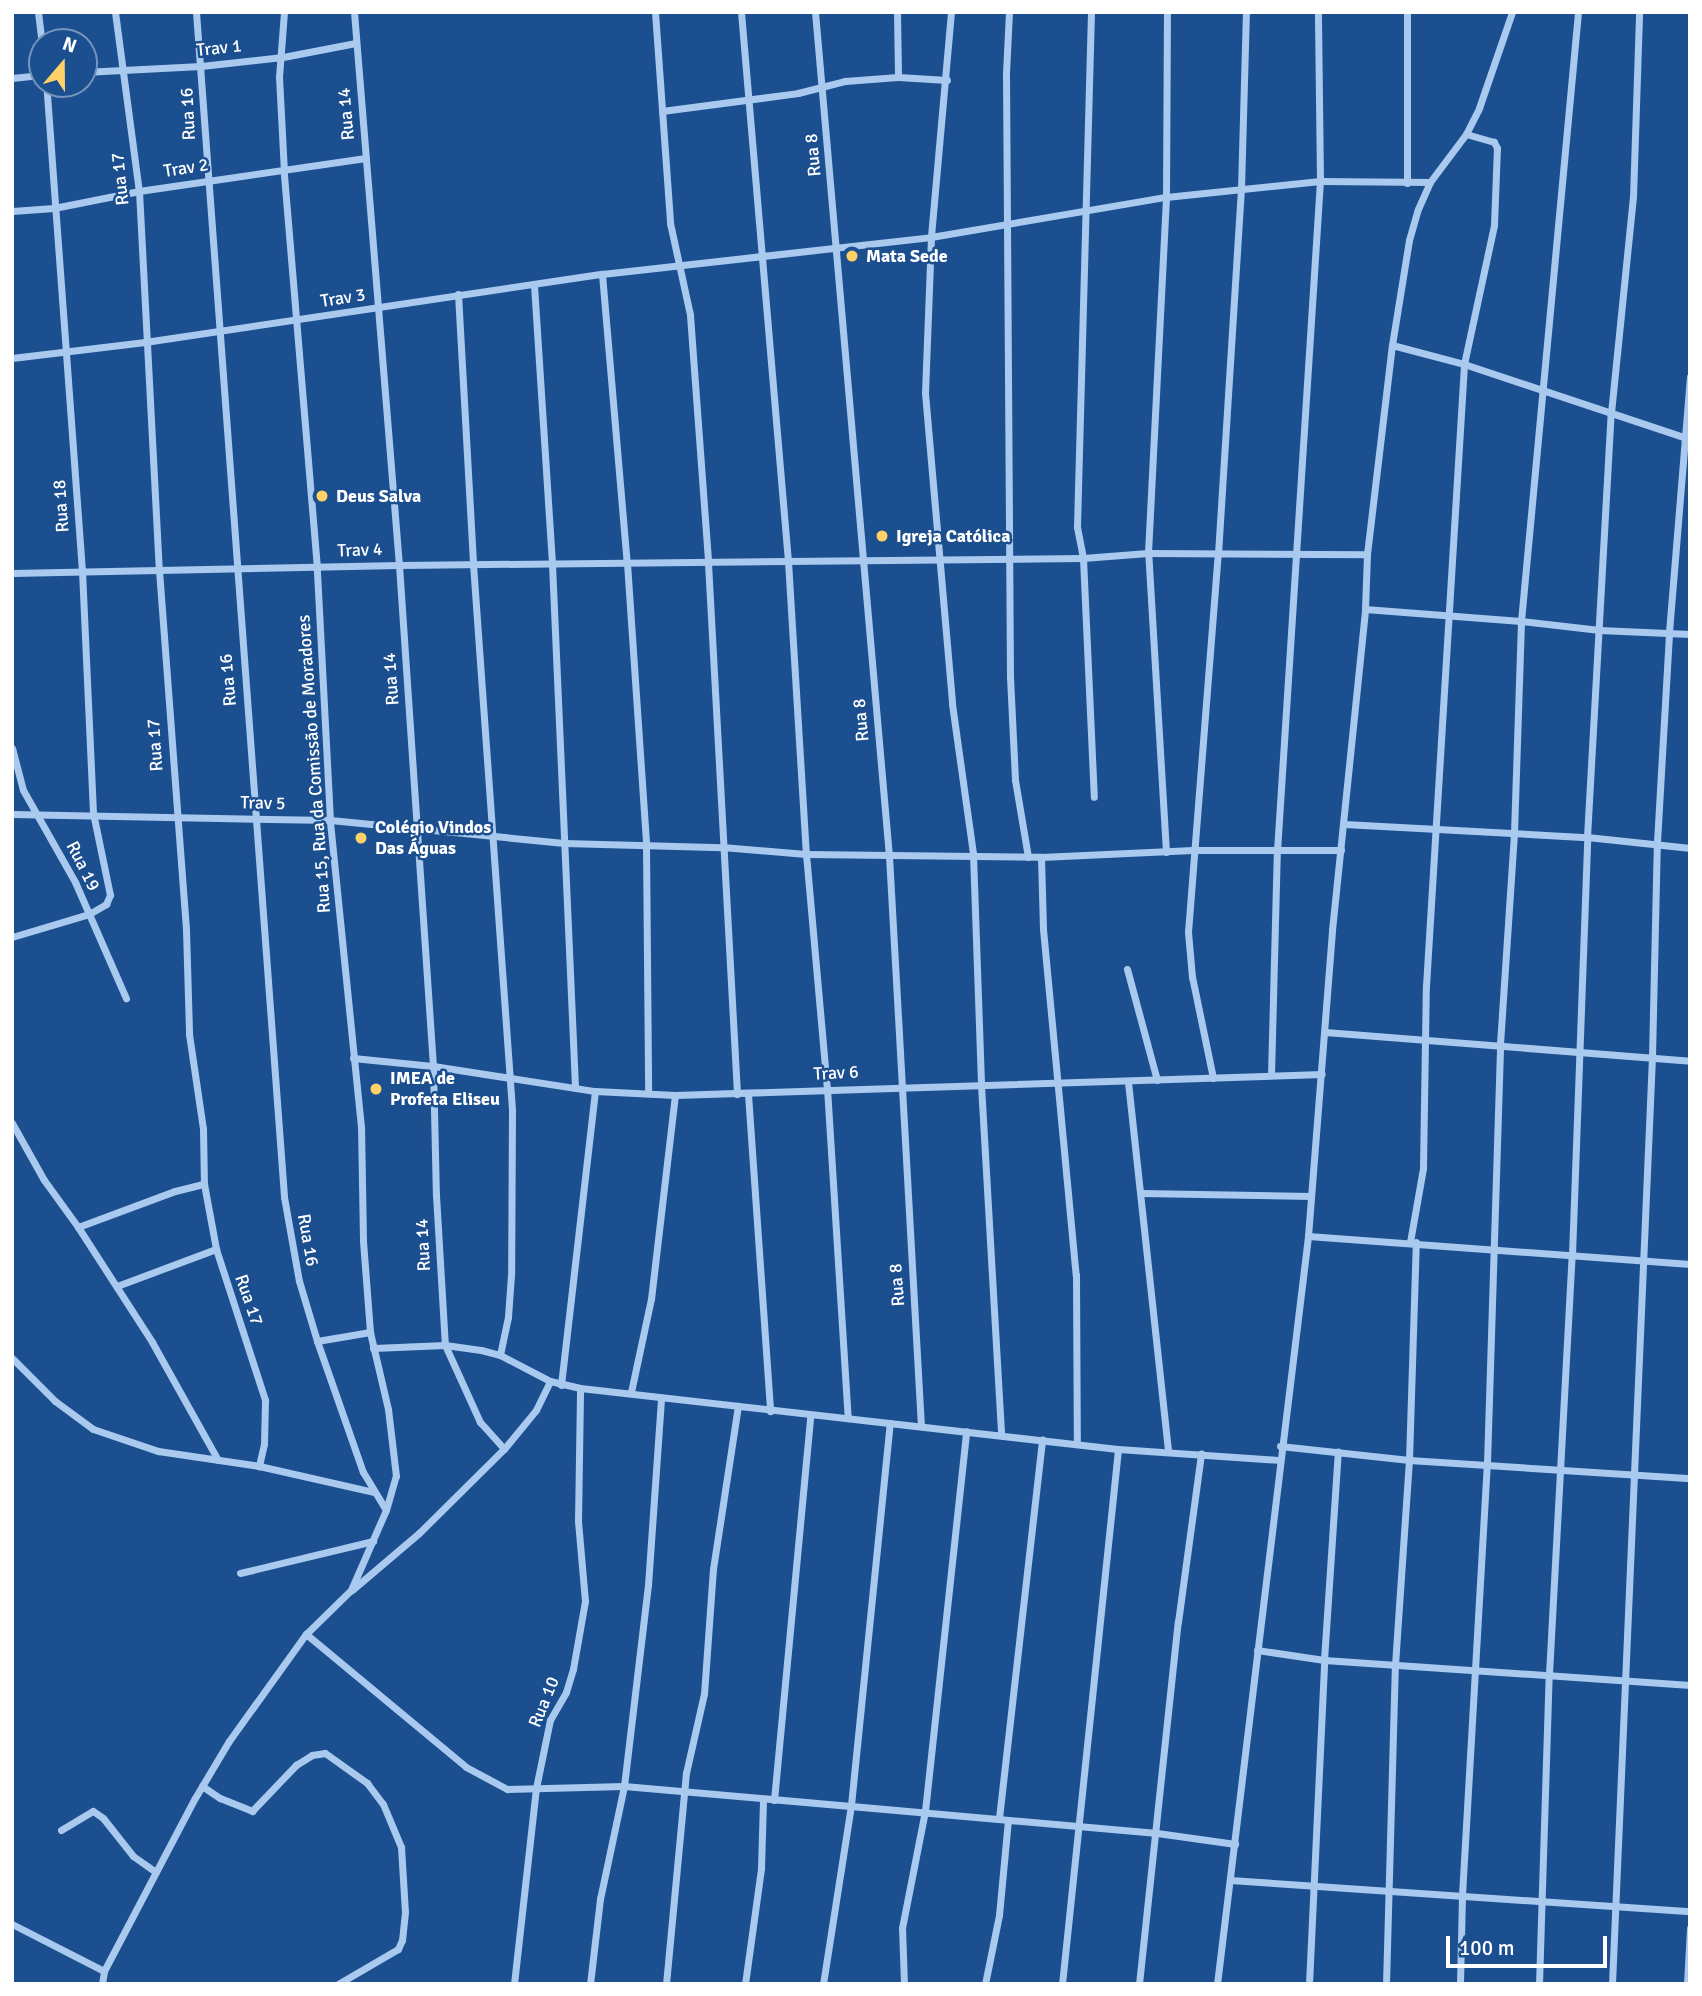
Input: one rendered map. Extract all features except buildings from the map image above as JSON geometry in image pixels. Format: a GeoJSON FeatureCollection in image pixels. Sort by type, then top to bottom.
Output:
{"type":"FeatureCollection","features":[{"type":"Feature","properties":{"kind":"street","name":"Rua 17"},"geometry":{"type":"LineString","coordinates":[[115,12],[139,191],[159,570],[186,930],[189,1034],[203,1129],[204,1184],[216,1249],[265,1400],[264,1444],[259,1466]]}},
{"type":"Feature","properties":{"kind":"street","name":"Rua 16"},"geometry":{"type":"LineString","coordinates":[[196,12],[235,570],[284,1197],[299,1281],[317,1340],[353,1447],[373,1492],[386,1510]]}},
{"type":"Feature","properties":{"kind":"street","name":"Rua 15, Rua da Comissão de Moradores"},"geometry":{"type":"LineString","coordinates":[[284,12],[279,77],[284,172],[317,568],[330,820],[361,1127],[363,1240],[370,1332],[396,1458],[394,1487],[351,1590]]}},
{"type":"Feature","properties":{"kind":"street","name":"Rua 14"},"geometry":{"type":"LineString","coordinates":[[354,12],[399,565],[433,1066],[436,1195],[445,1345]]}},
{"type":"Feature","properties":{"kind":"street"},"geometry":{"type":"LineString","coordinates":[[655,12],[670,223],[690,315],[708,563],[737,1094]]}},
{"type":"Feature","properties":{"kind":"street"},"geometry":{"type":"LineString","coordinates":[[741,12],[788,561],[806,854],[827,1088],[848,1418]]}},
{"type":"Feature","properties":{"kind":"street","name":"Rua 8"},"geometry":{"type":"LineString","coordinates":[[815,12],[838,247],[889,856],[921,1426]]}},
{"type":"Feature","properties":{"kind":"street"},"geometry":{"type":"LineString","coordinates":[[897,12],[898,77]]}},
{"type":"Feature","properties":{"kind":"street"},"geometry":{"type":"LineString","coordinates":[[951,12],[931,237],[925,393],[952,704],[973,854],[981,1085],[1001,1435]]}},
{"type":"Feature","properties":{"kind":"street"},"geometry":{"type":"LineString","coordinates":[[1009,12],[1006,74],[1006,426],[1011,558],[1012,740],[1019,812],[1028,857]]}},
{"type":"Feature","properties":{"kind":"street"},"geometry":{"type":"LineString","coordinates":[[1091,12],[1088,209],[1078,514],[1079,542],[1083,558],[1094,797]]}},
{"type":"Feature","properties":{"kind":"street"},"geometry":{"type":"LineString","coordinates":[[1166,852],[1148,553],[1166,197],[1167,12]]}},
{"type":"Feature","properties":{"kind":"street"},"geometry":{"type":"LineString","coordinates":[[1213,1078],[1189,953],[1193,850],[1218,554],[1241,189],[1247,12]]}},
{"type":"Feature","properties":{"kind":"street"},"geometry":{"type":"LineString","coordinates":[[1271,1076],[1276,851],[1321,181],[1318,12]]}},
{"type":"Feature","properties":{"kind":"street"},"geometry":{"type":"LineString","coordinates":[[1406,12],[1407,183]]}},
{"type":"Feature","properties":{"kind":"street"},"geometry":{"type":"LineString","coordinates":[[1217,1984],[1236,1844],[1278,1460],[1308,1236],[1365,609],[1367,554],[1392,345],[1409,240],[1430,182],[1466,134],[1479,108],[1512,12]]}},
{"type":"Feature","properties":{"kind":"street"},"geometry":{"type":"LineString","coordinates":[[1460,1984],[1462,1895],[1487,1463],[1500,1044],[1514,834],[1521,621],[1578,12]]}},
{"type":"Feature","properties":{"kind":"street"},"geometry":{"type":"LineString","coordinates":[[1539,1984],[1549,1674],[1572,1255],[1587,837],[1611,413],[1633,197],[1639,12]]}},
{"type":"Feature","properties":{"kind":"street","name":"Trav 1"},"geometry":{"type":"LineString","coordinates":[[98,72],[201,66],[282,57],[356,43]]}},
{"type":"Feature","properties":{"kind":"street"},"geometry":{"type":"LineString","coordinates":[[662,111],[898,77],[947,80]]}},
{"type":"Feature","properties":{"kind":"street","name":"Rua 18"},"geometry":{"type":"LineString","coordinates":[[47,98],[82,571],[93,813],[110,895],[106,904],[89,914]]}},
{"type":"Feature","properties":{"kind":"street"},"geometry":{"type":"LineString","coordinates":[[1386,1984],[1395,1665],[1409,1460],[1413,1242],[1423,1168],[1426,1038],[1447,614],[1464,364],[1494,225],[1497,148],[1494,142],[1466,134]]}},
{"type":"Feature","properties":{"kind":"street","name":"Trav 2"},"geometry":{"type":"LineString","coordinates":[[12,211],[54,208],[207,180],[284,172],[366,158]]}},
{"type":"Feature","properties":{"kind":"street","name":"Trav 3"},"geometry":{"type":"LineString","coordinates":[[12,358],[145,342],[602,274],[679,268],[931,237],[1166,197],[1321,181],[1430,182]]}},
{"type":"Feature","properties":{"kind":"street"},"geometry":{"type":"LineString","coordinates":[[602,274],[627,563],[646,844],[648,1093]]}},
{"type":"Feature","properties":{"kind":"street"},"geometry":{"type":"LineString","coordinates":[[534,285],[552,564],[575,1087]]}},
{"type":"Feature","properties":{"kind":"street"},"geometry":{"type":"LineString","coordinates":[[458,294],[473,564],[513,1152],[508,1317],[500,1355]]}},
{"type":"Feature","properties":{"kind":"street"},"geometry":{"type":"LineString","coordinates":[[1392,345],[1464,364],[1687,438]]}},
{"type":"Feature","properties":{"kind":"street"},"geometry":{"type":"LineString","coordinates":[[1612,1984],[1635,1472],[1657,842],[1669,632],[1690,377]]}},
{"type":"Feature","properties":{"kind":"street","name":"Trav 4"},"geometry":{"type":"LineString","coordinates":[[12,573],[399,565],[1083,558],[1148,553],[1367,554]]}},
{"type":"Feature","properties":{"kind":"street"},"geometry":{"type":"LineString","coordinates":[[1365,609],[1447,614],[1599,630],[1690,634]]}},
{"type":"Feature","properties":{"kind":"street","name":"Rua 19"},"geometry":{"type":"LineString","coordinates":[[12,748],[23,790],[89,914],[126,998]]}},
{"type":"Feature","properties":{"kind":"street","name":"Trav 5"},"geometry":{"type":"LineString","coordinates":[[12,814],[93,813],[330,820],[564,843],[722,847],[806,854],[973,854],[1041,857],[1193,850],[1341,850]]}},
{"type":"Feature","properties":{"kind":"street"},"geometry":{"type":"LineString","coordinates":[[1344,824],[1587,837],[1657,842],[1690,848]]}},
{"type":"Feature","properties":{"kind":"street"},"geometry":{"type":"LineString","coordinates":[[1041,857],[1043,929],[1076,1275],[1077,1444]]}},
{"type":"Feature","properties":{"kind":"street"},"geometry":{"type":"LineString","coordinates":[[12,937],[89,914]]}},
{"type":"Feature","properties":{"kind":"street"},"geometry":{"type":"LineString","coordinates":[[1127,969],[1157,1080]]}},
{"type":"Feature","properties":{"kind":"street"},"geometry":{"type":"LineString","coordinates":[[1325,1032],[1690,1061]]}},
{"type":"Feature","properties":{"kind":"street","name":"Trav 6"},"geometry":{"type":"LineString","coordinates":[[353,1058],[509,1076],[595,1091],[675,1095],[1322,1074]]}},
{"type":"Feature","properties":{"kind":"street"},"geometry":{"type":"LineString","coordinates":[[1128,1082],[1168,1452]]}},
{"type":"Feature","properties":{"kind":"street"},"geometry":{"type":"LineString","coordinates":[[561,1385],[595,1091]]}},
{"type":"Feature","properties":{"kind":"street"},"geometry":{"type":"LineString","coordinates":[[748,1094],[770,1410]]}},
{"type":"Feature","properties":{"kind":"street"},"geometry":{"type":"LineString","coordinates":[[631,1392],[651,1299],[675,1095]]}},
{"type":"Feature","properties":{"kind":"street"},"geometry":{"type":"LineString","coordinates":[[12,1123],[44,1180],[117,1286],[178,1386],[218,1460]]}},
{"type":"Feature","properties":{"kind":"street"},"geometry":{"type":"LineString","coordinates":[[78,1227],[175,1191],[204,1184]]}},
{"type":"Feature","properties":{"kind":"street"},"geometry":{"type":"LineString","coordinates":[[1141,1193],[1311,1196]]}},
{"type":"Feature","properties":{"kind":"street"},"geometry":{"type":"LineString","coordinates":[[1308,1236],[1690,1264]]}},
{"type":"Feature","properties":{"kind":"street"},"geometry":{"type":"LineString","coordinates":[[117,1286],[216,1249]]}},
{"type":"Feature","properties":{"kind":"street"},"geometry":{"type":"LineString","coordinates":[[317,1340],[370,1332]]}},
{"type":"Feature","properties":{"kind":"street"},"geometry":{"type":"LineString","coordinates":[[445,1345],[480,1422],[504,1449]]}},
{"type":"Feature","properties":{"kind":"street"},"geometry":{"type":"LineString","coordinates":[[373,1348],[445,1345],[500,1355],[550,1381],[580,1388],[1118,1449],[1278,1460]]}},
{"type":"Feature","properties":{"kind":"street"},"geometry":{"type":"LineString","coordinates":[[12,1358],[61,1406],[93,1429],[158,1451],[259,1466],[373,1492]]}},
{"type":"Feature","properties":{"kind":"street"},"geometry":{"type":"LineString","coordinates":[[102,1984],[104,1971],[202,1786],[229,1741],[306,1634],[351,1590],[410,1541],[504,1449],[536,1410],[550,1381]]}},
{"type":"Feature","properties":{"kind":"street","name":"Rua 10"},"geometry":{"type":"LineString","coordinates":[[514,1984],[536,1788],[550,1720],[566,1692],[573,1669],[585,1601],[578,1521],[580,1388]]}},
{"type":"Feature","properties":{"kind":"street"},"geometry":{"type":"LineString","coordinates":[[590,1984],[600,1899],[624,1787],[649,1585],[661,1397]]}},
{"type":"Feature","properties":{"kind":"street"},"geometry":{"type":"LineString","coordinates":[[666,1984],[686,1773],[704,1694],[713,1569],[738,1406]]}},
{"type":"Feature","properties":{"kind":"street"},"geometry":{"type":"LineString","coordinates":[[774,1800],[810,1416]]}},
{"type":"Feature","properties":{"kind":"street"},"geometry":{"type":"LineString","coordinates":[[823,1984],[851,1805],[890,1423]]}},
{"type":"Feature","properties":{"kind":"street"},"geometry":{"type":"LineString","coordinates":[[904,1984],[902,1928],[925,1811],[966,1431]]}},
{"type":"Feature","properties":{"kind":"street"},"geometry":{"type":"LineString","coordinates":[[999,1818],[1042,1439]]}},
{"type":"Feature","properties":{"kind":"street"},"geometry":{"type":"LineString","coordinates":[[1280,1446],[1409,1460],[1635,1472],[1690,1478]]}},
{"type":"Feature","properties":{"kind":"street"},"geometry":{"type":"LineString","coordinates":[[1062,1984],[1118,1449]]}},
{"type":"Feature","properties":{"kind":"street"},"geometry":{"type":"LineString","coordinates":[[1309,1984],[1324,1660],[1338,1451]]}},
{"type":"Feature","properties":{"kind":"street"},"geometry":{"type":"LineString","coordinates":[[1139,1984],[1178,1622],[1200,1454]]}},
{"type":"Feature","properties":{"kind":"street"},"geometry":{"type":"LineString","coordinates":[[240,1573],[373,1541]]}},
{"type":"Feature","properties":{"kind":"street"},"geometry":{"type":"LineString","coordinates":[[306,1634],[466,1767],[507,1789],[624,1787],[925,1811],[1157,1833],[1236,1844]]}},
{"type":"Feature","properties":{"kind":"street"},"geometry":{"type":"LineString","coordinates":[[1257,1650],[1324,1660],[1626,1678],[1690,1685]]}},
{"type":"Feature","properties":{"kind":"street"},"geometry":{"type":"LineString","coordinates":[[202,1786],[220,1798],[252,1811],[265,1794],[296,1765],[312,1755],[325,1753],[367,1783],[383,1804],[401,1847],[405,1912],[402,1940],[398,1949],[338,1984]]}},
{"type":"Feature","properties":{"kind":"street"},"geometry":{"type":"LineString","coordinates":[[745,1984],[761,1868],[763,1800]]}},
{"type":"Feature","properties":{"kind":"street"},"geometry":{"type":"LineString","coordinates":[[61,1830],[93,1811],[103,1818],[133,1856],[156,1872]]}},
{"type":"Feature","properties":{"kind":"street"},"geometry":{"type":"LineString","coordinates":[[985,1984],[999,1915],[1009,1820]]}},
{"type":"Feature","properties":{"kind":"street"},"geometry":{"type":"LineString","coordinates":[[1230,1880],[1690,1911]]}},
{"type":"Feature","properties":{"kind":"street"},"geometry":{"type":"LineString","coordinates":[[12,1924],[104,1971]]}},
{"type":"Feature","properties":{"kind":"street"},"geometry":{"type":"LineString","coordinates":[[1687,1984],[1690,1928]]}},
{"type":"Feature","properties":{"kind":"place","name":"Mata Sede"},"geometry":{"type":"Point","coordinates":[852,256]}},
{"type":"Feature","properties":{"kind":"place","name":"Deus Salva"},"geometry":{"type":"Point","coordinates":[322,496]}},
{"type":"Feature","properties":{"kind":"place","name":"Igreja Católica"},"geometry":{"type":"Point","coordinates":[882,536]}},
{"type":"Feature","properties":{"kind":"place","name":"Colégio Vindos Das Águas"},"geometry":{"type":"Point","coordinates":[361,838]}},
{"type":"Feature","properties":{"kind":"place","name":"IMEA de Profeta Eliseu"},"geometry":{"type":"Point","coordinates":[376,1089]}}]}
